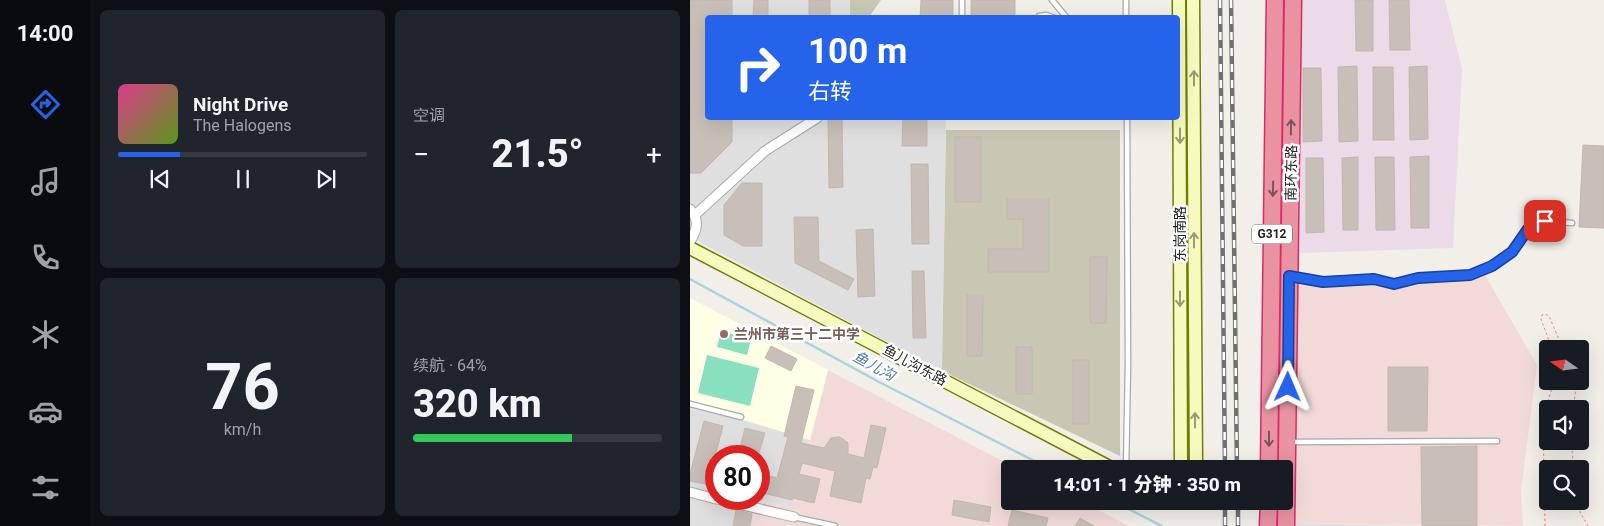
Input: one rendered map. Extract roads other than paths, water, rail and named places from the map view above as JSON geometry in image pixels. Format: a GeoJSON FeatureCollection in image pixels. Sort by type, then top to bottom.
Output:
{"type":"FeatureCollection","features":[{"type":"Feature","properties":{"kind":"highway","name":"南环东路"},"geometry":{"type":"LineString","coordinates":[[1269,460],[1275,0]]}},
{"type":"Feature","properties":{"kind":"highway","name":"南环东路"},"geometry":{"type":"LineString","coordinates":[[1286,526],[1293,0]]}},
{"type":"Feature","properties":{"kind":"highway"},"geometry":{"type":"LineString","coordinates":[[1274,60],[1292,60]]}},
{"type":"Feature","properties":{"kind":"highway"},"geometry":{"type":"LineString","coordinates":[[1268,526],[1269,510]]}},
{"type":"Feature","properties":{"kind":"street","name":"东岗南路"},"geometry":{"type":"LineString","coordinates":[[1179,0],[1179,15]]}},
{"type":"Feature","properties":{"kind":"street","name":"东岗南路"},"geometry":{"type":"LineString","coordinates":[[1193,0],[1196,460]]}},
{"type":"Feature","properties":{"kind":"street"},"geometry":{"type":"LineString","coordinates":[[690,242],[697,229],[693,212],[765,151],[814,120]]}},
{"type":"Feature","properties":{"kind":"street","name":"东岗南路"},"geometry":{"type":"LineString","coordinates":[[1180,120],[1181,460]]}},
{"type":"Feature","properties":{"kind":"street","name":"鱼儿沟东路"},"geometry":{"type":"LineString","coordinates":[[690,248],[1096,460]]}},
{"type":"Feature","properties":{"kind":"street"},"geometry":{"type":"LineString","coordinates":[[690,492],[705,496]]}},
{"type":"Feature","properties":{"kind":"street"},"geometry":{"type":"LineString","coordinates":[[764,510],[794,517]]}},
{"type":"Feature","properties":{"kind":"lane"},"geometry":{"type":"LineString","coordinates":[[962,0],[962,15]]}},
{"type":"Feature","properties":{"kind":"lane"},"geometry":{"type":"LineString","coordinates":[[1052,0],[1064,15]]}},
{"type":"Feature","properties":{"kind":"lane"},"geometry":{"type":"LineString","coordinates":[[1126,0],[1126,15]]}},
{"type":"Feature","properties":{"kind":"lane"},"geometry":{"type":"LineString","coordinates":[[1126,460],[1128,364],[1127,120]]}},
{"type":"Feature","properties":{"kind":"lane"},"geometry":{"type":"LineString","coordinates":[[1289,276],[1323,282],[1374,279],[1394,284],[1418,278],[1470,275],[1492,266],[1512,252],[1528,229],[1536,224],[1545,221],[1572,223]]}},
{"type":"Feature","properties":{"kind":"lane"},"geometry":{"type":"LineString","coordinates":[[690,404],[741,417]]}},
{"type":"Feature","properties":{"kind":"lane"},"geometry":{"type":"LineString","coordinates":[[1287,442],[1497,440]]}},
{"type":"Feature","properties":{"kind":"lane"},"geometry":{"type":"LineString","coordinates":[[794,517],[835,526]]}},
{"type":"Feature","properties":{"kind":"waterway","name":"鱼儿沟"},"geometry":{"type":"LineString","coordinates":[[690,279],[879,382],[1032,460]]}},
{"type":"Feature","properties":{"kind":"waterway","name":"鱼儿沟"},"geometry":{"type":"LineString","coordinates":[[1131,510],[1162,526]]}},
{"type":"Feature","properties":{"kind":"railway"},"geometry":{"type":"LineString","coordinates":[[1220,0],[1225,460]]}},
{"type":"Feature","properties":{"kind":"railway"},"geometry":{"type":"LineString","coordinates":[[1231,0],[1237,460]]}},
{"type":"Feature","properties":{"kind":"railway"},"geometry":{"type":"LineString","coordinates":[[1225,510],[1225,526]]}},
{"type":"Feature","properties":{"kind":"railway"},"geometry":{"type":"LineString","coordinates":[[1238,510],[1238,526]]}},
{"type":"Feature","properties":{"kind":"place","name":"兰州市第三十二中学"},"geometry":{"type":"Point","coordinates":[724,334]}}]}
